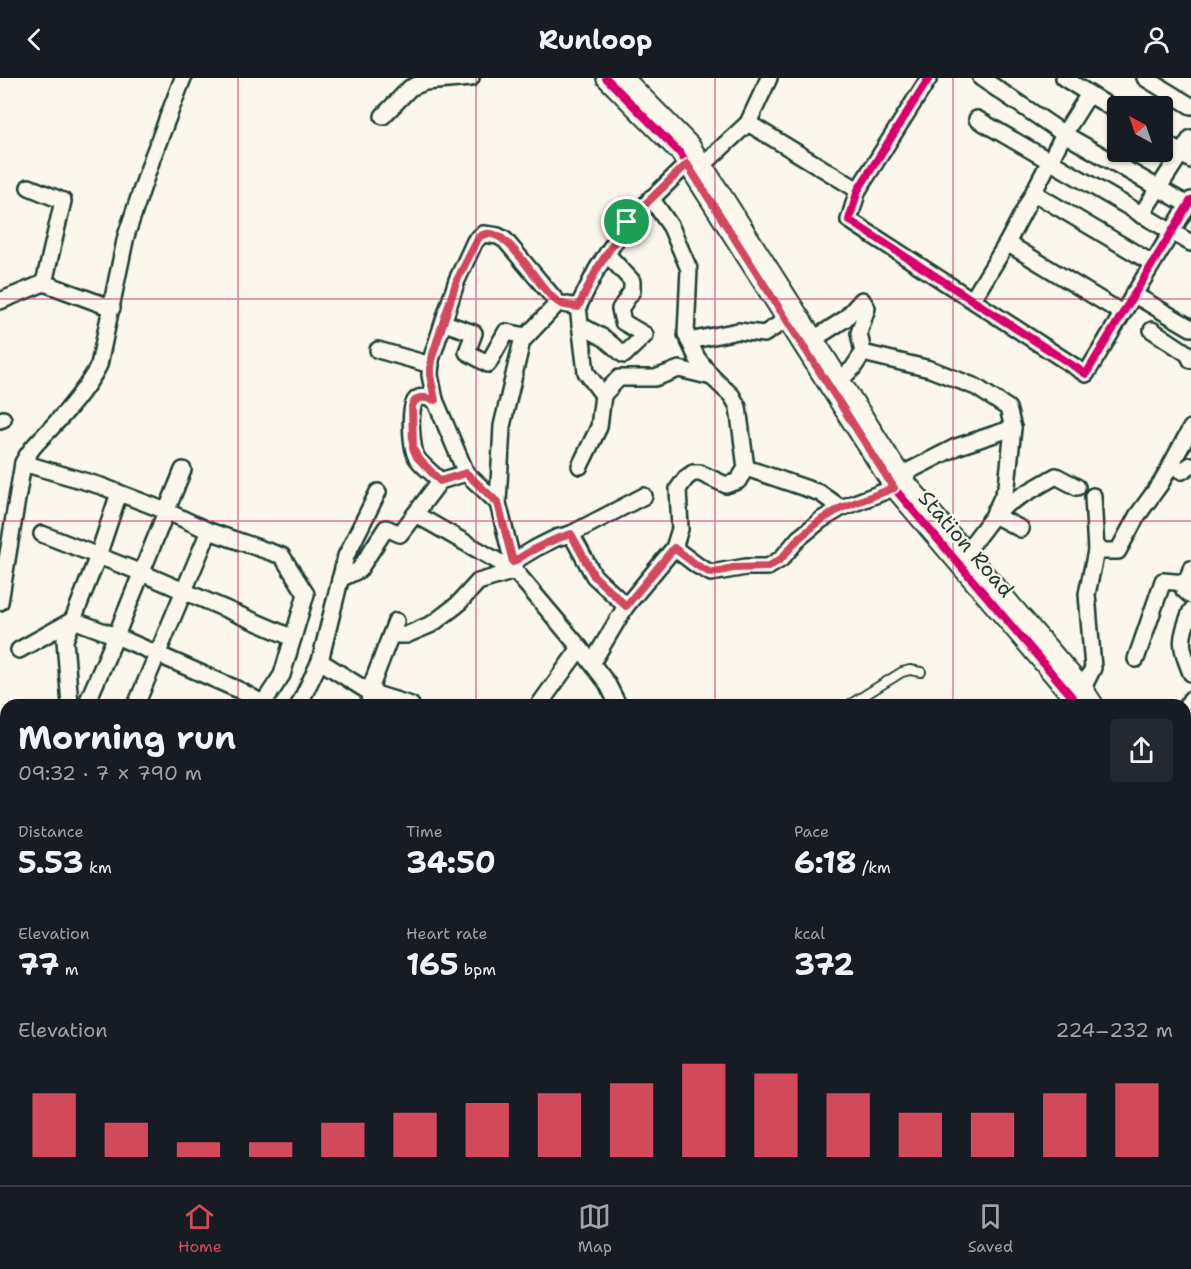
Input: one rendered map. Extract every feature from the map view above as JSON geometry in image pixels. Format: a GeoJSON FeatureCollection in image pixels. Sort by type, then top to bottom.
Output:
{"type":"FeatureCollection","features":[{"type":"Feature","properties":{"kind":"street"},"geometry":{"type":"LineString","coordinates":[[0,602],[23,463],[29,449],[43,437],[89,384],[99,365],[126,236],[183,78]]}},
{"type":"Feature","properties":{"kind":"street"},"geometry":{"type":"LineString","coordinates":[[383,116],[410,88],[425,82],[471,78]]}},
{"type":"Feature","properties":{"kind":"street","name":"Station Road"},"geometry":{"type":"LineString","coordinates":[[606,78],[680,153],[695,164],[814,339],[840,380],[897,482],[966,552],[1081,696]]}},
{"type":"Feature","properties":{"kind":"street","name":"Station Road"},"geometry":{"type":"LineString","coordinates":[[624,78],[690,145],[695,164],[786,320],[897,482],[1081,696]]}},
{"type":"Feature","properties":{"kind":"street"},"geometry":{"type":"LineString","coordinates":[[603,394],[586,372],[578,307],[627,222],[651,198],[748,123],[769,78]]}},
{"type":"Feature","properties":{"kind":"street"},"geometry":{"type":"LineString","coordinates":[[929,78],[858,190],[849,220],[1086,374],[1132,294],[1190,202],[1158,188],[1064,134],[981,78]]}},
{"type":"Feature","properties":{"kind":"street"},"geometry":{"type":"LineString","coordinates":[[1064,78],[1107,105]]}},
{"type":"Feature","properties":{"kind":"street"},"geometry":{"type":"LineString","coordinates":[[1145,78],[1191,106]]}},
{"type":"Feature","properties":{"kind":"street"},"geometry":{"type":"LineString","coordinates":[[973,299],[1035,193],[1064,134],[1089,94]]}},
{"type":"Feature","properties":{"kind":"street"},"geometry":{"type":"LineString","coordinates":[[977,119],[1191,243]]}},
{"type":"Feature","properties":{"kind":"street"},"geometry":{"type":"LineString","coordinates":[[748,123],[858,190]]}},
{"type":"Feature","properties":{"kind":"street"},"geometry":{"type":"LineString","coordinates":[[1141,215],[1158,188],[1186,156],[1191,138]]}},
{"type":"Feature","properties":{"kind":"street"},"geometry":{"type":"LineString","coordinates":[[1173,148],[1186,156]]}},
{"type":"Feature","properties":{"kind":"street"},"geometry":{"type":"LineString","coordinates":[[29,187],[63,201],[44,283]]}},
{"type":"Feature","properties":{"kind":"street"},"geometry":{"type":"LineString","coordinates":[[1035,193],[1152,263]]}},
{"type":"Feature","properties":{"kind":"street"},"geometry":{"type":"LineString","coordinates":[[591,663],[626,606],[674,548],[680,529],[678,489],[686,478],[693,473],[700,472],[731,485],[738,481],[746,468],[738,407],[732,396],[712,377],[697,358],[686,334],[689,269],[671,227],[651,198]]}},
{"type":"Feature","properties":{"kind":"street"},"geometry":{"type":"LineString","coordinates":[[498,503],[466,473],[435,400],[430,375],[430,364],[457,280],[476,241],[483,234],[498,236],[505,240],[558,303],[578,307]]}},
{"type":"Feature","properties":{"kind":"street"},"geometry":{"type":"LineString","coordinates":[[1007,243],[1122,313]]}},
{"type":"Feature","properties":{"kind":"street"},"geometry":{"type":"LineString","coordinates":[[580,325],[604,338],[624,355],[645,335],[623,322],[620,309],[632,291],[632,281],[607,254]]}},
{"type":"Feature","properties":{"kind":"street"},"geometry":{"type":"LineString","coordinates":[[0,301],[44,283],[112,308]]}},
{"type":"Feature","properties":{"kind":"street"},"geometry":{"type":"LineString","coordinates":[[1132,294],[1191,328]]}},
{"type":"Feature","properties":{"kind":"street"},"geometry":{"type":"LineString","coordinates":[[814,339],[845,319],[862,300],[867,308],[858,333],[863,353],[854,368],[840,380]]}},
{"type":"Feature","properties":{"kind":"street"},"geometry":{"type":"LineString","coordinates":[[514,567],[498,503],[502,426],[522,341],[558,303]]}},
{"type":"Feature","properties":{"kind":"street"},"geometry":{"type":"LineString","coordinates":[[689,341],[738,331],[764,334],[786,320]]}},
{"type":"Feature","properties":{"kind":"street"},"geometry":{"type":"LineString","coordinates":[[444,323],[474,333],[467,352],[488,364],[506,332],[526,336]]}},
{"type":"Feature","properties":{"kind":"street"},"geometry":{"type":"LineString","coordinates":[[1152,330],[1188,354],[1191,360]]}},
{"type":"Feature","properties":{"kind":"street"},"geometry":{"type":"LineString","coordinates":[[378,350],[430,364]]}},
{"type":"Feature","properties":{"kind":"street"},"geometry":{"type":"LineString","coordinates":[[863,353],[930,369],[976,387],[1008,408],[1014,428],[1007,486],[994,513],[966,552]]}},
{"type":"Feature","properties":{"kind":"street"},"geometry":{"type":"LineString","coordinates":[[580,466],[599,427],[603,394],[619,378],[655,378],[679,369],[712,377]]}},
{"type":"Feature","properties":{"kind":"street"},"geometry":{"type":"LineString","coordinates":[[435,400],[421,397],[415,400],[412,406],[411,428],[413,448],[417,457],[440,481]]}},
{"type":"Feature","properties":{"kind":"street"},"geometry":{"type":"LineString","coordinates":[[674,548],[711,573],[733,568],[768,567],[781,559],[812,527],[841,508],[897,482],[956,447],[1014,428]]}},
{"type":"Feature","properties":{"kind":"street"},"geometry":{"type":"LineString","coordinates":[[1096,551],[1118,551],[1137,516],[1161,483],[1191,428]]}},
{"type":"Feature","properties":{"kind":"street"},"geometry":{"type":"LineString","coordinates":[[23,463],[119,493],[209,531],[282,556],[306,594],[282,675],[266,699]]}},
{"type":"Feature","properties":{"kind":"street"},"geometry":{"type":"LineString","coordinates":[[1172,464],[1182,471],[1191,465]]}},
{"type":"Feature","properties":{"kind":"street"},"geometry":{"type":"LineString","coordinates":[[746,468],[820,493],[841,508]]}},
{"type":"Feature","properties":{"kind":"street"},"geometry":{"type":"LineString","coordinates":[[89,699],[183,470]]}},
{"type":"Feature","properties":{"kind":"street"},"geometry":{"type":"LineString","coordinates":[[340,579],[359,570],[386,528],[400,534],[440,481],[466,473]]}},
{"type":"Feature","properties":{"kind":"street"},"geometry":{"type":"LineString","coordinates":[[994,513],[1056,476],[1077,487]]}},
{"type":"Feature","properties":{"kind":"street"},"geometry":{"type":"LineString","coordinates":[[302,699],[320,661],[346,556],[378,492]]}},
{"type":"Feature","properties":{"kind":"street"},"geometry":{"type":"LineString","coordinates":[[70,699],[65,640],[98,556],[119,493]]}},
{"type":"Feature","properties":{"kind":"street"},"geometry":{"type":"LineString","coordinates":[[320,661],[369,699],[394,628],[406,635],[432,624],[457,604],[478,582],[514,567],[536,548],[556,538],[571,534],[644,496]]}},
{"type":"Feature","properties":{"kind":"street"},"geometry":{"type":"LineString","coordinates":[[1081,696],[1093,668],[1087,594],[1096,551],[1092,496]]}},
{"type":"Feature","properties":{"kind":"street"},"geometry":{"type":"LineString","coordinates":[[994,513],[1021,529]]}},
{"type":"Feature","properties":{"kind":"street"},"geometry":{"type":"LineString","coordinates":[[415,514],[514,567],[607,683],[615,699]]}},
{"type":"Feature","properties":{"kind":"street"},"geometry":{"type":"LineString","coordinates":[[139,699],[209,531]]}},
{"type":"Feature","properties":{"kind":"street"},"geometry":{"type":"LineString","coordinates":[[42,534],[142,573],[293,638]]}},
{"type":"Feature","properties":{"kind":"street"},"geometry":{"type":"LineString","coordinates":[[571,534],[594,576],[626,606]]}},
{"type":"Feature","properties":{"kind":"street"},"geometry":{"type":"LineString","coordinates":[[1136,659],[1162,581],[1189,583]]}},
{"type":"Feature","properties":{"kind":"street"},"geometry":{"type":"LineString","coordinates":[[1191,611],[1181,646],[1191,673]]}},
{"type":"Feature","properties":{"kind":"street"},"geometry":{"type":"LineString","coordinates":[[19,650],[73,620],[158,654],[254,699]]}},
{"type":"Feature","properties":{"kind":"street"},"geometry":{"type":"LineString","coordinates":[[543,699],[580,648]]}},
{"type":"Feature","properties":{"kind":"lane"},"geometry":{"type":"LineString","coordinates":[[859,699],[902,672],[910,670],[921,672]]}},
{"type":"Feature","properties":{"kind":"cycle path"},"geometry":{"type":"LineString","coordinates":[[606,78],[680,153],[894,488],[1074,699]]}},
{"type":"Feature","properties":{"kind":"cycle path"},"geometry":{"type":"LineString","coordinates":[[929,78],[858,190],[849,220],[1086,374],[1191,200]]}},
{"type":"Feature","properties":{"kind":"route"},"geometry":{"type":"LineString","coordinates":[[687,164],[894,488],[841,508],[821,520],[799,538],[781,559],[768,567],[733,568],[711,573],[674,548],[626,606],[594,576],[571,534],[556,538],[513,562],[498,503],[466,473],[440,481],[417,457],[413,448],[411,428],[412,406],[415,400],[421,397],[435,400],[430,375],[431,360],[457,280],[479,237],[483,234],[491,234],[505,240],[558,303],[578,307],[597,269],[627,222],[687,164]]}}]}
